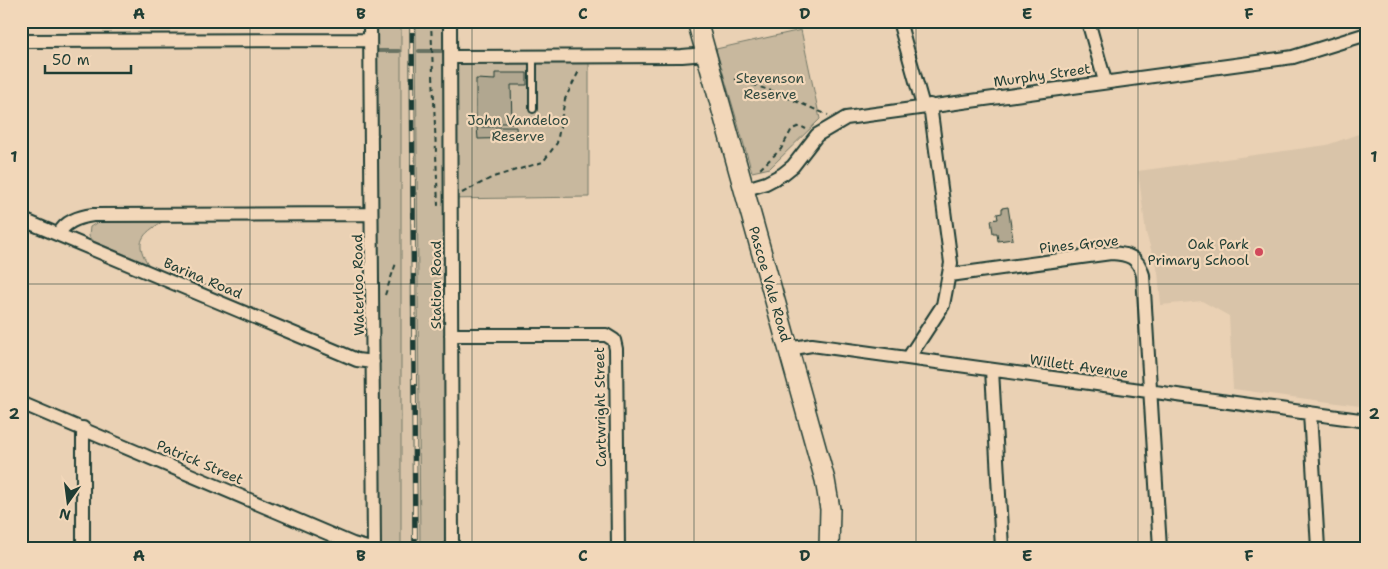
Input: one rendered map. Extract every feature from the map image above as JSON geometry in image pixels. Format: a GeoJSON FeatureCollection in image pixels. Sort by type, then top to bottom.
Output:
{"type":"FeatureCollection","features":[{"type":"Feature","properties":{"kind":"main road","name":"Pascoe Vale Road"},"geometry":{"type":"LineString","coordinates":[[697,21],[827,491],[830,515],[829,548]]}},
{"type":"Feature","properties":{"kind":"street","name":"Waterloo Road"},"geometry":{"type":"LineString","coordinates":[[370,21],[371,214],[374,308],[374,548]]}},
{"type":"Feature","properties":{"kind":"street","name":"Station Road"},"geometry":{"type":"LineString","coordinates":[[450,21],[452,548]]}},
{"type":"Feature","properties":{"kind":"street"},"geometry":{"type":"LineString","coordinates":[[899,21],[926,106],[950,256],[950,275],[939,311],[909,357]]}},
{"type":"Feature","properties":{"kind":"street"},"geometry":{"type":"LineString","coordinates":[[1088,21],[1105,82]]}},
{"type":"Feature","properties":{"kind":"street","name":"Murphy Street"},"geometry":{"type":"LineString","coordinates":[[743,190],[766,183],[783,174],[793,166],[817,135],[846,118],[1293,57],[1367,34]]}},
{"type":"Feature","properties":{"kind":"street"},"geometry":{"type":"LineString","coordinates":[[21,41],[370,40]]}},
{"type":"Feature","properties":{"kind":"street"},"geometry":{"type":"LineString","coordinates":[[450,56],[682,56],[706,54]]}},
{"type":"Feature","properties":{"kind":"street"},"geometry":{"type":"LineString","coordinates":[[58,234],[71,221],[93,215],[371,214]]}},
{"type":"Feature","properties":{"kind":"street","name":"Barina Road"},"geometry":{"type":"LineString","coordinates":[[21,218],[357,360],[373,362]]}},
{"type":"Feature","properties":{"kind":"street","name":"Pines Grove"},"geometry":{"type":"LineString","coordinates":[[950,275],[1111,253],[1134,257],[1143,275],[1150,391]]}},
{"type":"Feature","properties":{"kind":"street","name":"Cartwright Street"},"geometry":{"type":"LineString","coordinates":[[451,335],[588,334],[606,335],[614,340],[616,349],[618,548]]}},
{"type":"Feature","properties":{"kind":"street","name":"Willett Avenue"},"geometry":{"type":"LineString","coordinates":[[788,349],[812,345],[909,357],[1367,421]]}},
{"type":"Feature","properties":{"kind":"street"},"geometry":{"type":"LineString","coordinates":[[992,370],[1002,548]]}},
{"type":"Feature","properties":{"kind":"street"},"geometry":{"type":"LineString","coordinates":[[1150,391],[1160,548]]}},
{"type":"Feature","properties":{"kind":"street","name":"Patrick Street"},"geometry":{"type":"LineString","coordinates":[[21,403],[353,544],[367,548]]}},
{"type":"Feature","properties":{"kind":"street"},"geometry":{"type":"LineString","coordinates":[[1310,413],[1318,548]]}},
{"type":"Feature","properties":{"kind":"street"},"geometry":{"type":"LineString","coordinates":[[83,428],[84,548]]}},
{"type":"Feature","properties":{"kind":"lane"},"geometry":{"type":"LineString","coordinates":[[533,57],[533,109]]}},
{"type":"Feature","properties":{"kind":"path"},"geometry":{"type":"LineString","coordinates":[[431,21],[438,214]]}},
{"type":"Feature","properties":{"kind":"path"},"geometry":{"type":"LineString","coordinates":[[462,193],[493,177],[543,162],[557,143],[565,98],[586,56]]}},
{"type":"Feature","properties":{"kind":"path"},"geometry":{"type":"LineString","coordinates":[[735,79],[772,91],[828,115]]}},
{"type":"Feature","properties":{"kind":"path"},"geometry":{"type":"LineString","coordinates":[[760,169],[782,149],[792,129],[800,126],[808,129]]}},
{"type":"Feature","properties":{"kind":"path"},"geometry":{"type":"LineString","coordinates":[[430,263],[440,262]]}},
{"type":"Feature","properties":{"kind":"path"},"geometry":{"type":"LineString","coordinates":[[374,308],[382,308],[396,263]]}},
{"type":"Feature","properties":{"kind":"shaded area"},"geometry":{"type":"Polygon","coordinates":[[[401,21],[416,21],[420,548],[401,548],[401,21]]]}},
{"type":"Feature","properties":{"kind":"shaded area","name":"Oak Park Primary School"},"geometry":{"type":"Polygon","coordinates":[[[1367,131],[1367,407],[1233,389],[1229,316],[1202,301],[1161,305],[1158,272],[1146,233],[1138,171],[1327,145],[1367,131]]]}},
{"type":"Feature","properties":{"kind":"green space"},"geometry":{"type":"Polygon","coordinates":[[[376,21],[401,21],[401,548],[380,548],[376,21]]]}},
{"type":"Feature","properties":{"kind":"green space"},"geometry":{"type":"Polygon","coordinates":[[[416,21],[444,21],[446,548],[420,548],[416,21]]]}},
{"type":"Feature","properties":{"kind":"green space","name":"Stevenson Reserve"},"geometry":{"type":"Polygon","coordinates":[[[801,30],[820,119],[770,168],[752,172],[716,49],[801,30]]]}},
{"type":"Feature","properties":{"kind":"green space","name":"John Vandeloo Reserve"},"geometry":{"type":"Polygon","coordinates":[[[589,56],[589,197],[446,199],[445,59],[589,56]]]}},
{"type":"Feature","properties":{"kind":"green space"},"geometry":{"type":"Polygon","coordinates":[[[98,222],[162,222],[149,231],[142,239],[141,250],[148,264],[91,240],[89,236],[90,227],[98,222]]]}},
{"type":"Feature","properties":{"kind":"building"},"geometry":{"type":"Polygon","coordinates":[[[495,73],[527,73],[527,85],[511,85],[512,123],[476,123],[476,79],[495,80],[495,73]]]}},
{"type":"Feature","properties":{"kind":"building"},"geometry":{"type":"Polygon","coordinates":[[[477,127],[516,127],[517,138],[478,139],[477,127]]]}},
{"type":"Feature","properties":{"kind":"building"},"geometry":{"type":"Polygon","coordinates":[[[1008,207],[1013,239],[998,241],[997,233],[993,233],[991,220],[998,219],[997,214],[1002,213],[1002,208],[1008,207]]]}},
{"type":"Feature","properties":{"kind":"waterway"},"geometry":{"type":"LineString","coordinates":[[379,51],[399,51]]}},
{"type":"Feature","properties":{"kind":"waterway"},"geometry":{"type":"LineString","coordinates":[[419,51],[441,51]]}},
{"type":"Feature","properties":{"kind":"railway"},"geometry":{"type":"LineString","coordinates":[[412,21],[415,548]]}},
{"type":"Feature","properties":{"kind":"place","name":"Oak Park Primary School"},"geometry":{"type":"Point","coordinates":[1259,252]}}]}
